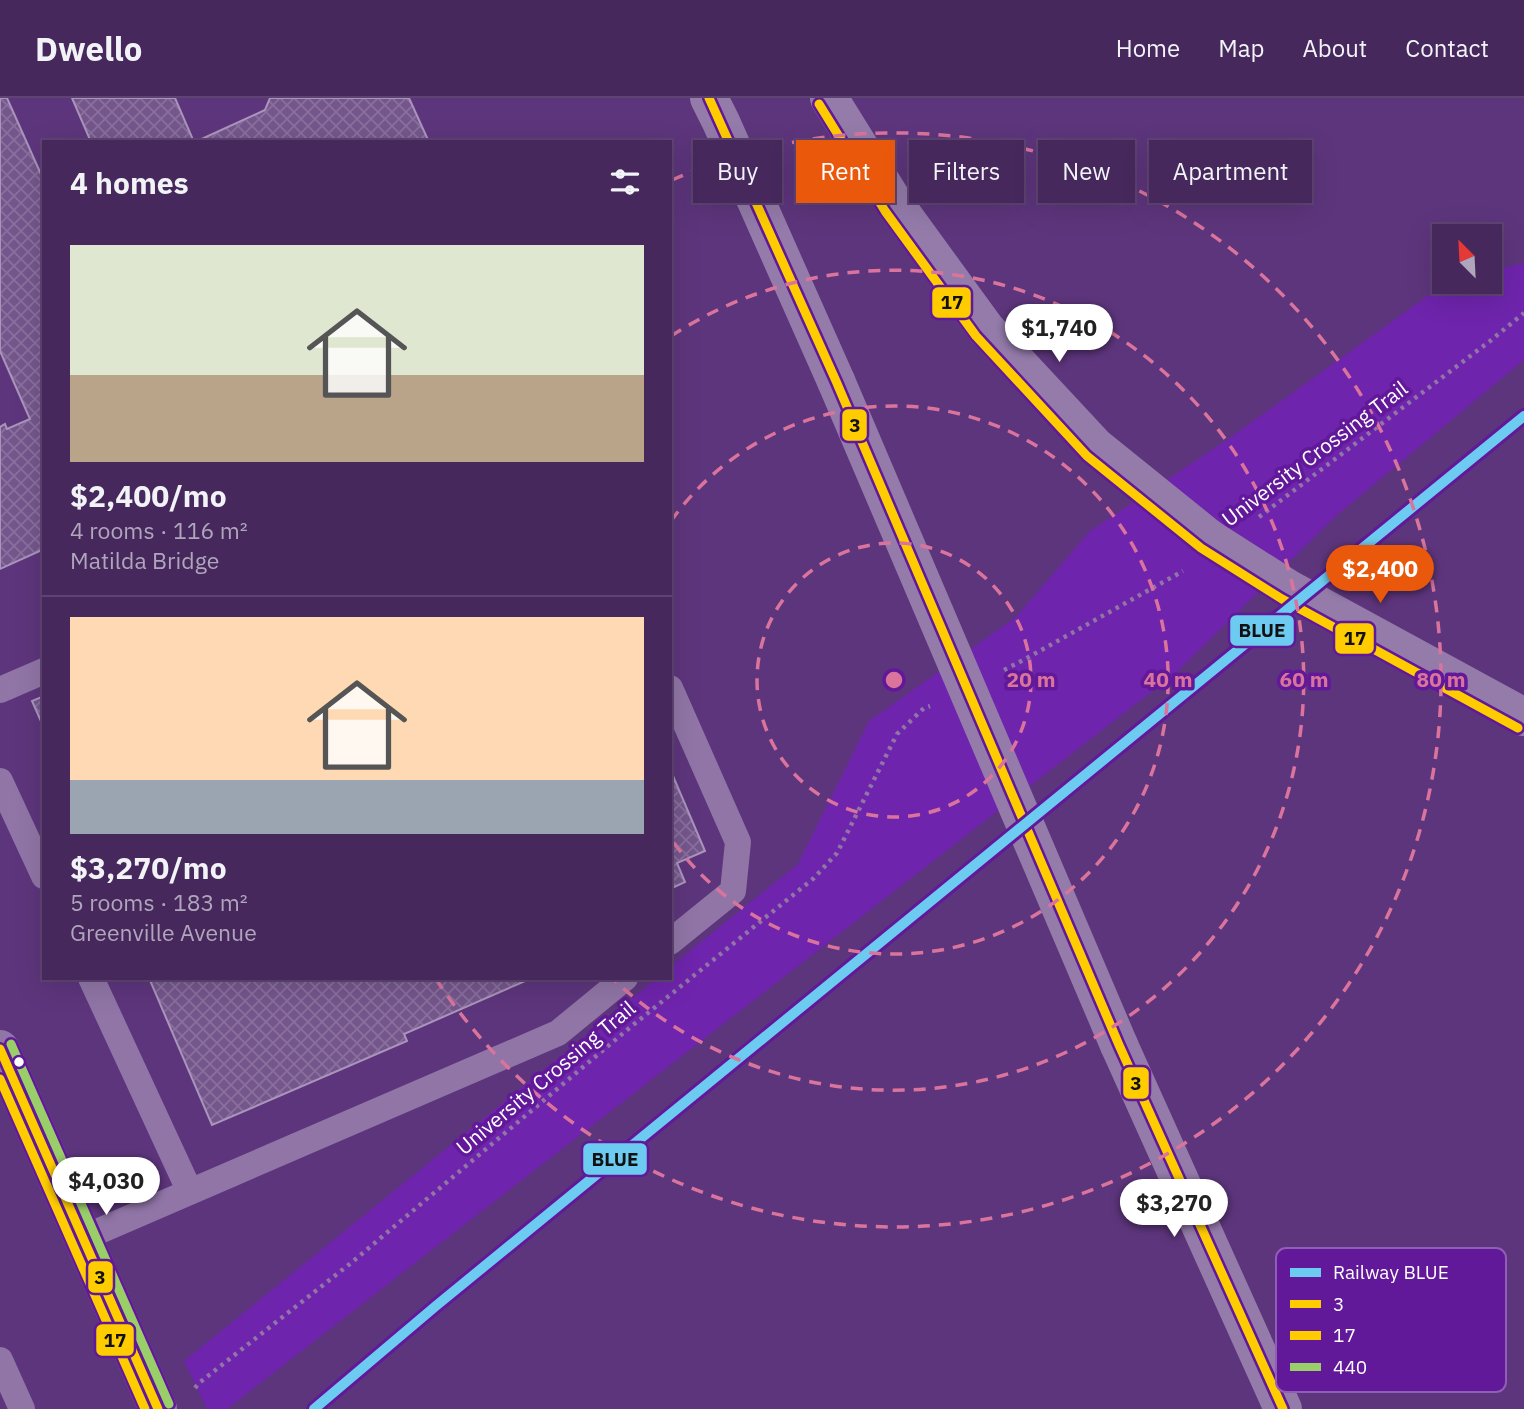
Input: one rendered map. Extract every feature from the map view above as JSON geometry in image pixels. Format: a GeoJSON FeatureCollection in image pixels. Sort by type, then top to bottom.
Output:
{"type":"FeatureCollection","features":[{"type":"Feature","properties":{"kind":"main road"},"geometry":{"type":"LineString","coordinates":[[709,98],[836,381],[1119,1045],[1283,1409]]}},
{"type":"Feature","properties":{"kind":"main road"},"geometry":{"type":"LineString","coordinates":[[829,98],[895,204],[986,329],[1095,446],[1209,538],[1289,589],[1524,717]]}},
{"type":"Feature","properties":{"kind":"street"},"geometry":{"type":"LineString","coordinates":[[0,1049],[83,1238],[151,1404]]}},
{"type":"Feature","properties":{"kind":"lane"},"geometry":{"type":"LineString","coordinates":[[0,690],[42,672]]}},
{"type":"Feature","properties":{"kind":"lane"},"geometry":{"type":"LineString","coordinates":[[672,693],[738,842],[733,891],[672,940]]}},
{"type":"Feature","properties":{"kind":"lane"},"geometry":{"type":"LineString","coordinates":[[0,781],[42,872]]}},
{"type":"Feature","properties":{"kind":"lane"},"geometry":{"type":"LineString","coordinates":[[92,980],[190,1192]]}},
{"type":"Feature","properties":{"kind":"lane"},"geometry":{"type":"LineString","coordinates":[[83,1238],[558,1033],[623,980]]}},
{"type":"Feature","properties":{"kind":"lane"},"geometry":{"type":"LineString","coordinates":[[0,1360],[22,1409]]}},
{"type":"Feature","properties":{"kind":"path","name":"University Crossing Trail"},"geometry":{"type":"LineString","coordinates":[[1258,517],[1524,313]]}},
{"type":"Feature","properties":{"kind":"path"},"geometry":{"type":"LineString","coordinates":[[993,675],[1185,570]]}},
{"type":"Feature","properties":{"kind":"path","name":"University Crossing Trail"},"geometry":{"type":"LineString","coordinates":[[199,1383],[351,1263],[627,1030],[814,878],[837,853],[897,734],[924,708],[936,703]]}},
{"type":"Feature","properties":{"kind":"shaded area"},"geometry":{"type":"Polygon","coordinates":[[[1524,263],[1524,360],[1336,516],[1177,672],[227,1409],[207,1409],[184,1361],[655,980],[672,980],[672,965],[798,864],[869,721],[1016,617],[1090,531],[1228,439],[1432,293],[1502,294],[1502,268],[1524,263]]]}},
{"type":"Feature","properties":{"kind":"building"},"geometry":{"type":"Polygon","coordinates":[[[0,98],[7,98],[42,177],[42,550],[0,569],[0,427],[5,424],[7,429],[30,419],[0,351],[0,98]]]}},
{"type":"Feature","properties":{"kind":"building"},"geometry":{"type":"Polygon","coordinates":[[[72,98],[175,98],[193,140],[90,140],[72,98]]]}},
{"type":"Feature","properties":{"kind":"building"},"geometry":{"type":"Polygon","coordinates":[[[270,98],[409,98],[428,140],[199,140],[265,110],[270,98]]]}},
{"type":"Feature","properties":{"kind":"building"},"geometry":{"type":"Polygon","coordinates":[[[42,697],[42,724],[32,701],[42,697]]]}},
{"type":"Feature","properties":{"kind":"building"},"geometry":{"type":"Polygon","coordinates":[[[672,774],[705,851],[677,863],[685,882],[672,888],[672,774]]]}},
{"type":"Feature","properties":{"kind":"building"},"geometry":{"type":"Polygon","coordinates":[[[150,980],[527,980],[404,1034],[407,1041],[212,1125],[150,980]]]}},
{"type":"Feature","properties":{"kind":"rail line","name":"BLUE"},"geometry":{"type":"LineString","coordinates":[[314,1409],[437,1305],[1524,416]]}},
{"type":"Feature","properties":{"kind":"transit line","name":"3"},"geometry":{"type":"LineString","coordinates":[[709,98],[836,381],[1119,1045],[1283,1409]]}},
{"type":"Feature","properties":{"kind":"transit line","name":"17"},"geometry":{"type":"LineString","coordinates":[[819,104],[885,211],[976,336],[1087,456],[1201,548],[1282,599],[1518,728]]}},
{"type":"Feature","properties":{"kind":"transit line","name":"440"},"geometry":{"type":"LineString","coordinates":[[11,1044],[169,1404]]}},
{"type":"Feature","properties":{"kind":"transit line","name":"3"},"geometry":{"type":"LineString","coordinates":[[0,1049],[158,1409]]}},
{"type":"Feature","properties":{"kind":"transit line","name":"17"},"geometry":{"type":"LineString","coordinates":[[0,1079],[145,1409]]}}]}
